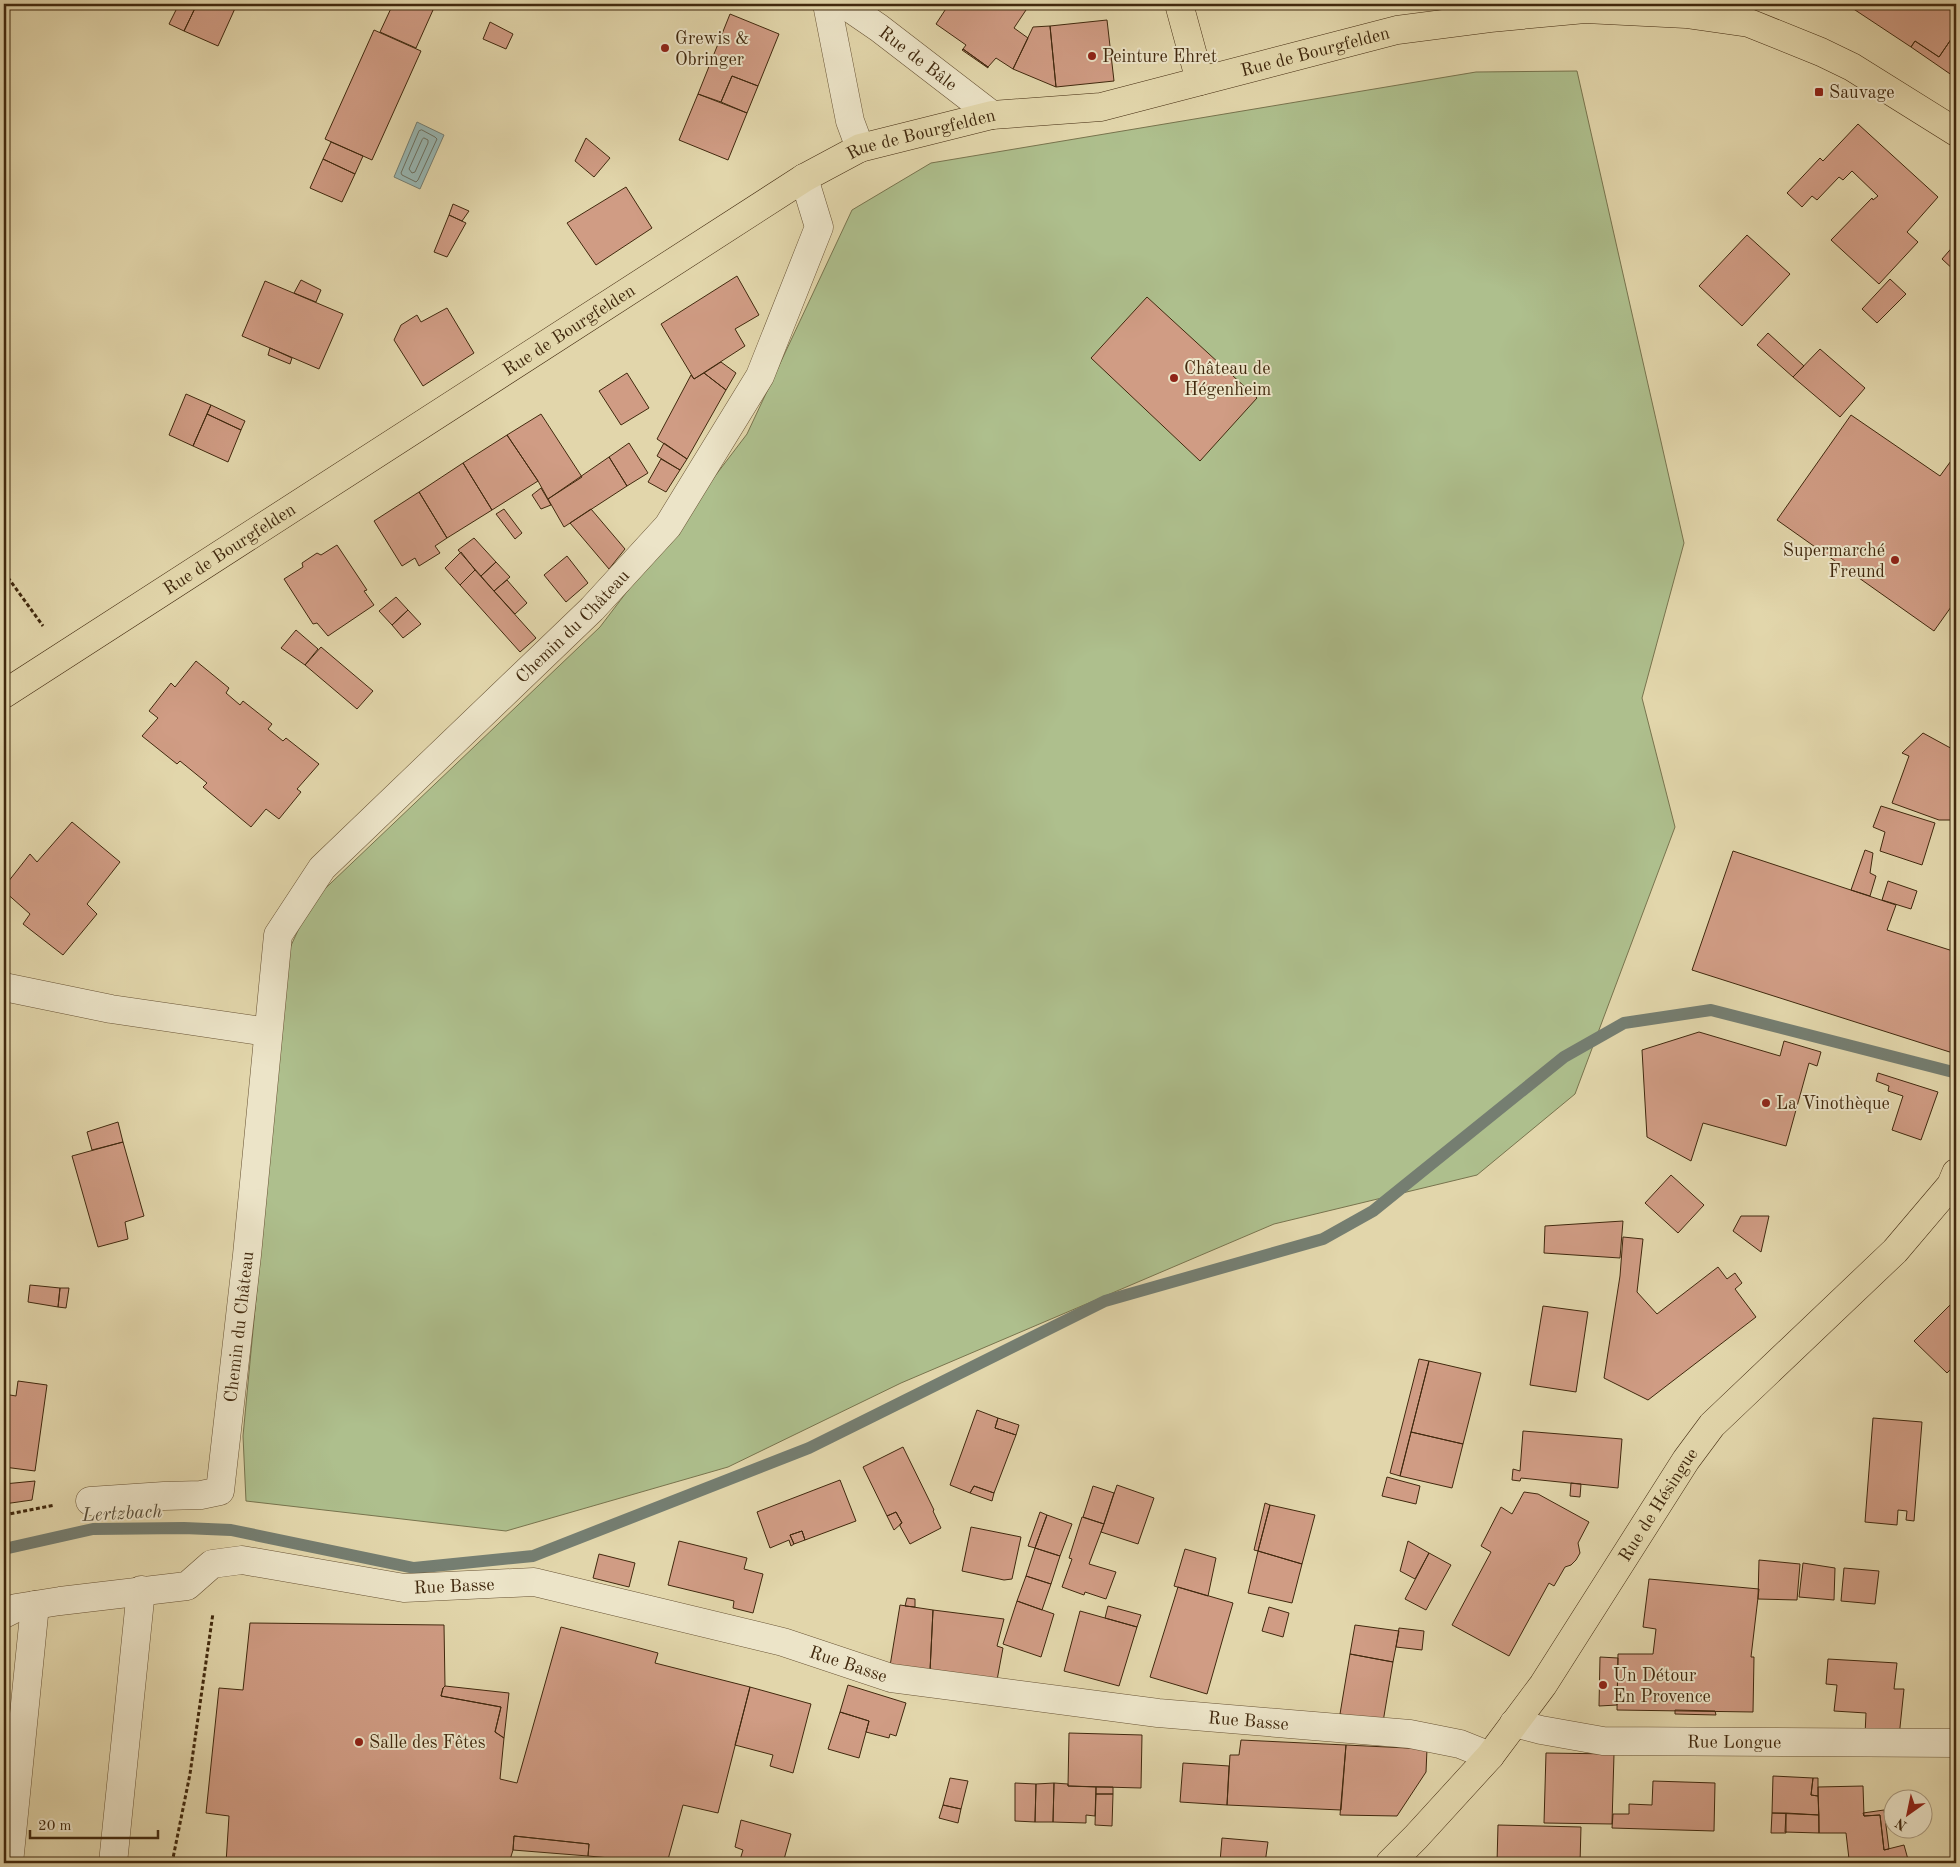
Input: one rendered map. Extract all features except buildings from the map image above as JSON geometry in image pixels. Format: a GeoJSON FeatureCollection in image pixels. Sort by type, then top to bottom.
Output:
{"type":"FeatureCollection","features":[{"type":"Feature","properties":{"kind":"main road"},"geometry":{"type":"LineString","coordinates":[[1179,4],[1200,81]]}},
{"type":"Feature","properties":{"kind":"main road","name":"Rue de Bourgfelden"},"geometry":{"type":"LineString","coordinates":[[4,694],[804,178],[860,148],[992,115],[1101,107],[1397,30],[1490,18],[1585,9],[1686,9],[1749,23],[1821,52],[1879,83],[1956,132]]}},
{"type":"Feature","properties":{"kind":"main road","name":"Rue de Hésingue"},"geometry":{"type":"LineString","coordinates":[[1390,1863],[1490,1756],[1543,1685],[1686,1460],[1712,1425],[1895,1251],[1951,1185],[1956,1174]]}},
{"type":"Feature","properties":{"kind":"street"},"geometry":{"type":"LineString","coordinates":[[827,4],[850,121],[860,148]]}},
{"type":"Feature","properties":{"kind":"street","name":"Rue de Bâle"},"geometry":{"type":"LineString","coordinates":[[844,4],[879,28],[992,115]]}},
{"type":"Feature","properties":{"kind":"street","name":"Chemin du Château"},"geometry":{"type":"LineString","coordinates":[[90,1501],[164,1496],[201,1496],[220,1491],[247,1255],[278,935],[322,868],[592,609],[668,526],[760,376],[812,245],[818,227],[804,178]]}},
{"type":"Feature","properties":{"kind":"street"},"geometry":{"type":"LineString","coordinates":[[4,988],[111,1009],[268,1032]]}},
{"type":"Feature","properties":{"kind":"street","name":"Rue Basse"},"geometry":{"type":"LineString","coordinates":[[212,1564],[242,1560],[404,1588],[534,1582],[783,1642],[891,1678],[1158,1713],[1410,1734],[1460,1744],[1490,1756]]}},
{"type":"Feature","properties":{"kind":"street"},"geometry":{"type":"LineString","coordinates":[[4,1614],[16,1608],[35,1605],[142,1590],[187,1586],[212,1564]]}},
{"type":"Feature","properties":{"kind":"street"},"geometry":{"type":"LineString","coordinates":[[113,1863],[142,1590]]}},
{"type":"Feature","properties":{"kind":"street"},"geometry":{"type":"LineString","coordinates":[[9,1863],[35,1605]]}},
{"type":"Feature","properties":{"kind":"street","name":"Rue Longue"},"geometry":{"type":"LineString","coordinates":[[1514,1723],[1541,1730],[1603,1741],[1956,1743]]}},
{"type":"Feature","properties":{"kind":"path"},"geometry":{"type":"LineString","coordinates":[[4,572],[64,655]]}},
{"type":"Feature","properties":{"kind":"path"},"geometry":{"type":"LineString","coordinates":[[4,1515],[63,1503],[90,1501]]}},
{"type":"Feature","properties":{"kind":"path"},"geometry":{"type":"LineString","coordinates":[[172,1863],[190,1774],[216,1593],[212,1564]]}},
{"type":"Feature","properties":{"kind":"green space"},"geometry":{"type":"Polygon","coordinates":[[[1577,71],[1684,543],[1642,698],[1675,827],[1575,1094],[1477,1175],[1274,1224],[901,1383],[728,1467],[506,1531],[246,1501],[243,1436],[289,950],[311,902],[600,627],[747,434],[852,210],[931,163],[1476,72],[1577,71]]]}},
{"type":"Feature","properties":{"kind":"water"},"geometry":{"type":"Polygon","coordinates":[[[417,122],[444,135],[420,189],[394,177],[417,122]]]}},
{"type":"Feature","properties":{"kind":"waterway","name":"Lertzbach"},"geometry":{"type":"LineString","coordinates":[[4,1549],[93,1529],[184,1528],[231,1530],[414,1568],[533,1556],[809,1448],[1105,1301],[1323,1239],[1373,1211],[1564,1057],[1624,1023],[1711,1010],[1953,1072]]}},
{"type":"Feature","properties":{"kind":"place","name":"Grewis & Obringer"},"geometry":{"type":"Point","coordinates":[665,48]}},
{"type":"Feature","properties":{"kind":"place","name":"Peinture Ehret"},"geometry":{"type":"Point","coordinates":[1092,56]}},
{"type":"Feature","properties":{"kind":"place","name":"Sauvage"},"geometry":{"type":"Point","coordinates":[1819,92]}},
{"type":"Feature","properties":{"kind":"place","name":"Château de Hégenheim"},"geometry":{"type":"Point","coordinates":[1174,378]}},
{"type":"Feature","properties":{"kind":"place","name":"Supermarché Freund"},"geometry":{"type":"Point","coordinates":[1895,560]}},
{"type":"Feature","properties":{"kind":"place","name":"La Vinothèque"},"geometry":{"type":"Point","coordinates":[1766,1103]}},
{"type":"Feature","properties":{"kind":"place","name":"Un Détour En Provence"},"geometry":{"type":"Point","coordinates":[1603,1685]}},
{"type":"Feature","properties":{"kind":"place","name":"Salle des Fêtes"},"geometry":{"type":"Point","coordinates":[359,1742]}}]}
